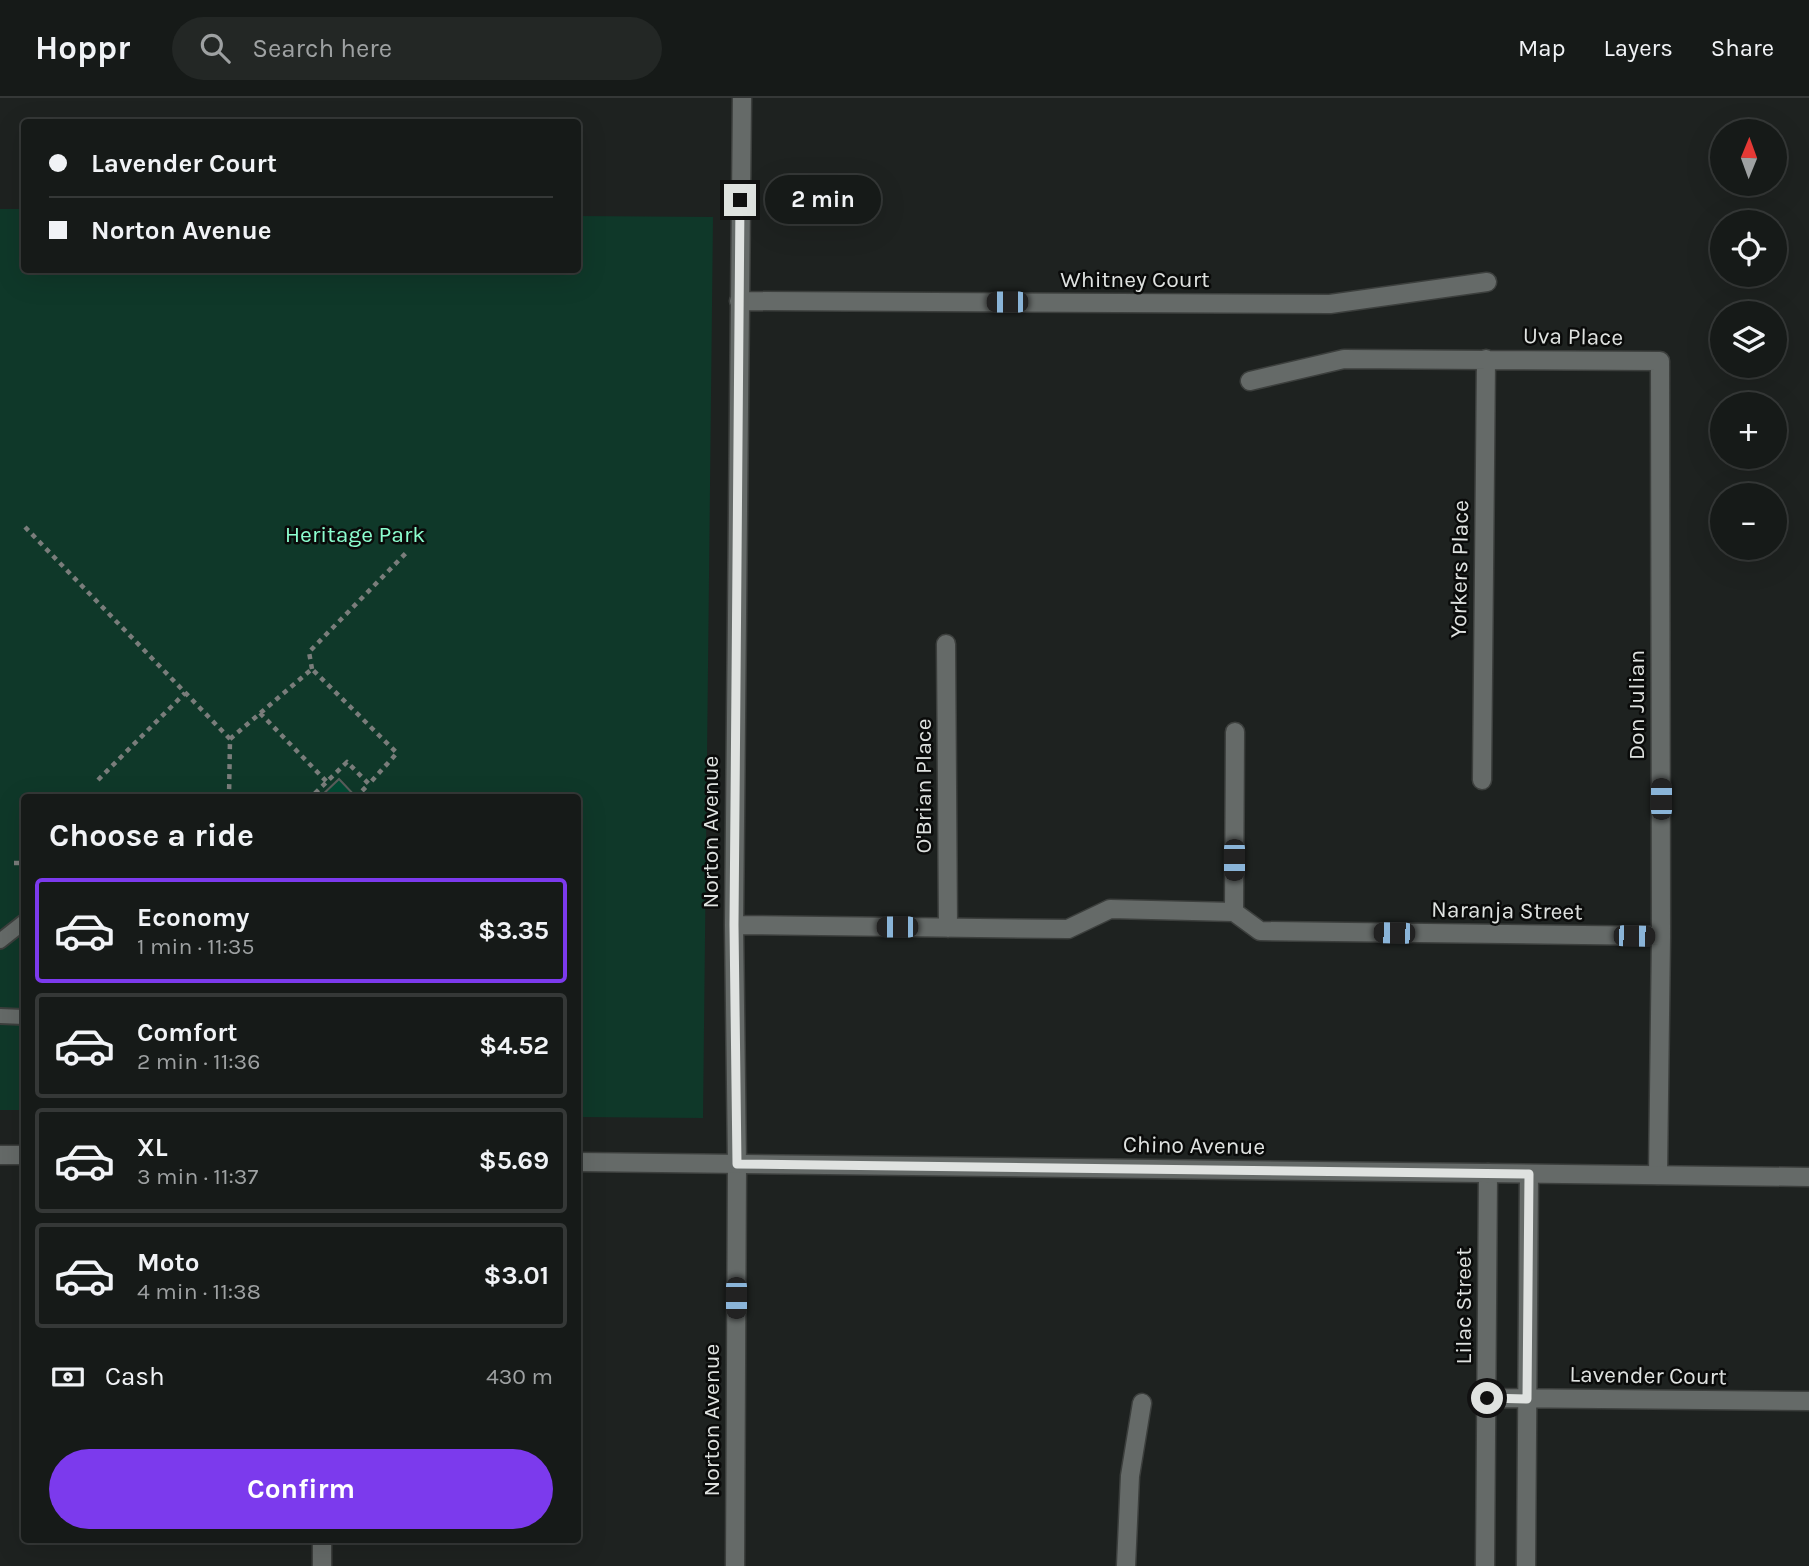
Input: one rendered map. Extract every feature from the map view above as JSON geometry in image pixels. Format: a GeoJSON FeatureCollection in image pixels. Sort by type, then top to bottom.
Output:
{"type":"FeatureCollection","features":[{"type":"Feature","properties":{"kind":"street","name":"Norton Avenue"},"geometry":{"type":"LineString","coordinates":[[735,1566],[737,1164],[734,925],[742,98]]}},
{"type":"Feature","properties":{"kind":"street","name":"Whitney Court"},"geometry":{"type":"LineString","coordinates":[[739,301],[1330,304],[1487,282]]}},
{"type":"Feature","properties":{"kind":"street","name":"Uva Place"},"geometry":{"type":"LineString","coordinates":[[1250,381],[1344,359],[1660,361]]}},
{"type":"Feature","properties":{"kind":"street","name":"Yorkers Place"},"geometry":{"type":"LineString","coordinates":[[1482,780],[1486,359]]}},
{"type":"Feature","properties":{"kind":"street","name":"Don Julian"},"geometry":{"type":"LineString","coordinates":[[1658,1175],[1661,936],[1660,361]]}},
{"type":"Feature","properties":{"kind":"street","name":"O'Brian Place"},"geometry":{"type":"LineString","coordinates":[[946,644],[948,928]]}},
{"type":"Feature","properties":{"kind":"street"},"geometry":{"type":"LineString","coordinates":[[734,925],[1068,929],[1110,909],[1234,912],[1235,732]]}},
{"type":"Feature","properties":{"kind":"street","name":"Naranja Street"},"geometry":{"type":"LineString","coordinates":[[1234,912],[1260,932],[1661,936]]}},
{"type":"Feature","properties":{"kind":"street"},"geometry":{"type":"LineString","coordinates":[[0,1155],[21,1155]]}},
{"type":"Feature","properties":{"kind":"street","name":"Chino Avenue"},"geometry":{"type":"LineString","coordinates":[[581,1162],[1809,1177]]}},
{"type":"Feature","properties":{"kind":"street","name":"Lilac Street"},"geometry":{"type":"LineString","coordinates":[[1485,1566],[1488,1173]]}},
{"type":"Feature","properties":{"kind":"street"},"geometry":{"type":"LineString","coordinates":[[1526,1566],[1529,1174]]}},
{"type":"Feature","properties":{"kind":"street","name":"Lavender Court"},"geometry":{"type":"LineString","coordinates":[[1487,1398],[1809,1401]]}},
{"type":"Feature","properties":{"kind":"street"},"geometry":{"type":"LineString","coordinates":[[1126,1566],[1130,1476],[1142,1403]]}},
{"type":"Feature","properties":{"kind":"street"},"geometry":{"type":"LineString","coordinates":[[322,1543],[322,1566]]}},
{"type":"Feature","properties":{"kind":"lane"},"geometry":{"type":"LineString","coordinates":[[0,941],[21,924]]}},
{"type":"Feature","properties":{"kind":"lane"},"geometry":{"type":"LineString","coordinates":[[0,1016],[21,1017]]}},
{"type":"Feature","properties":{"kind":"path"},"geometry":{"type":"LineString","coordinates":[[25,527],[230,739],[229,794]]}},
{"type":"Feature","properties":{"kind":"path"},"geometry":{"type":"LineString","coordinates":[[363,794],[361,792],[397,753],[312,669],[309,652],[407,552]]}},
{"type":"Feature","properties":{"kind":"path"},"geometry":{"type":"LineString","coordinates":[[230,739],[312,669]]}},
{"type":"Feature","properties":{"kind":"path"},"geometry":{"type":"LineString","coordinates":[[97,780],[185,693]]}},
{"type":"Feature","properties":{"kind":"path"},"geometry":{"type":"LineString","coordinates":[[260,713],[327,782]]}},
{"type":"Feature","properties":{"kind":"path"},"geometry":{"type":"LineString","coordinates":[[314,794],[347,762],[369,784]]}},
{"type":"Feature","properties":{"kind":"path"},"geometry":{"type":"LineString","coordinates":[[14,863],[21,863]]}},
{"type":"Feature","properties":{"kind":"green space","name":"Heritage Park"},"geometry":{"type":"Polygon","coordinates":[[[0,209],[21,209],[21,273],[581,273],[581,216],[713,217],[703,1118],[581,1117],[581,794],[21,794],[21,1110],[0,1110],[0,209]]]}},
{"type":"Feature","properties":{"kind":"building"},"geometry":{"type":"Polygon","coordinates":[[[339,779],[353,794],[323,794],[339,779]]]}},
{"type":"Feature","properties":{"kind":"route"},"geometry":{"type":"LineString","coordinates":[[740,200],[734,925],[737,1164],[1529,1174],[1527,1399],[1487,1398]]}}]}
